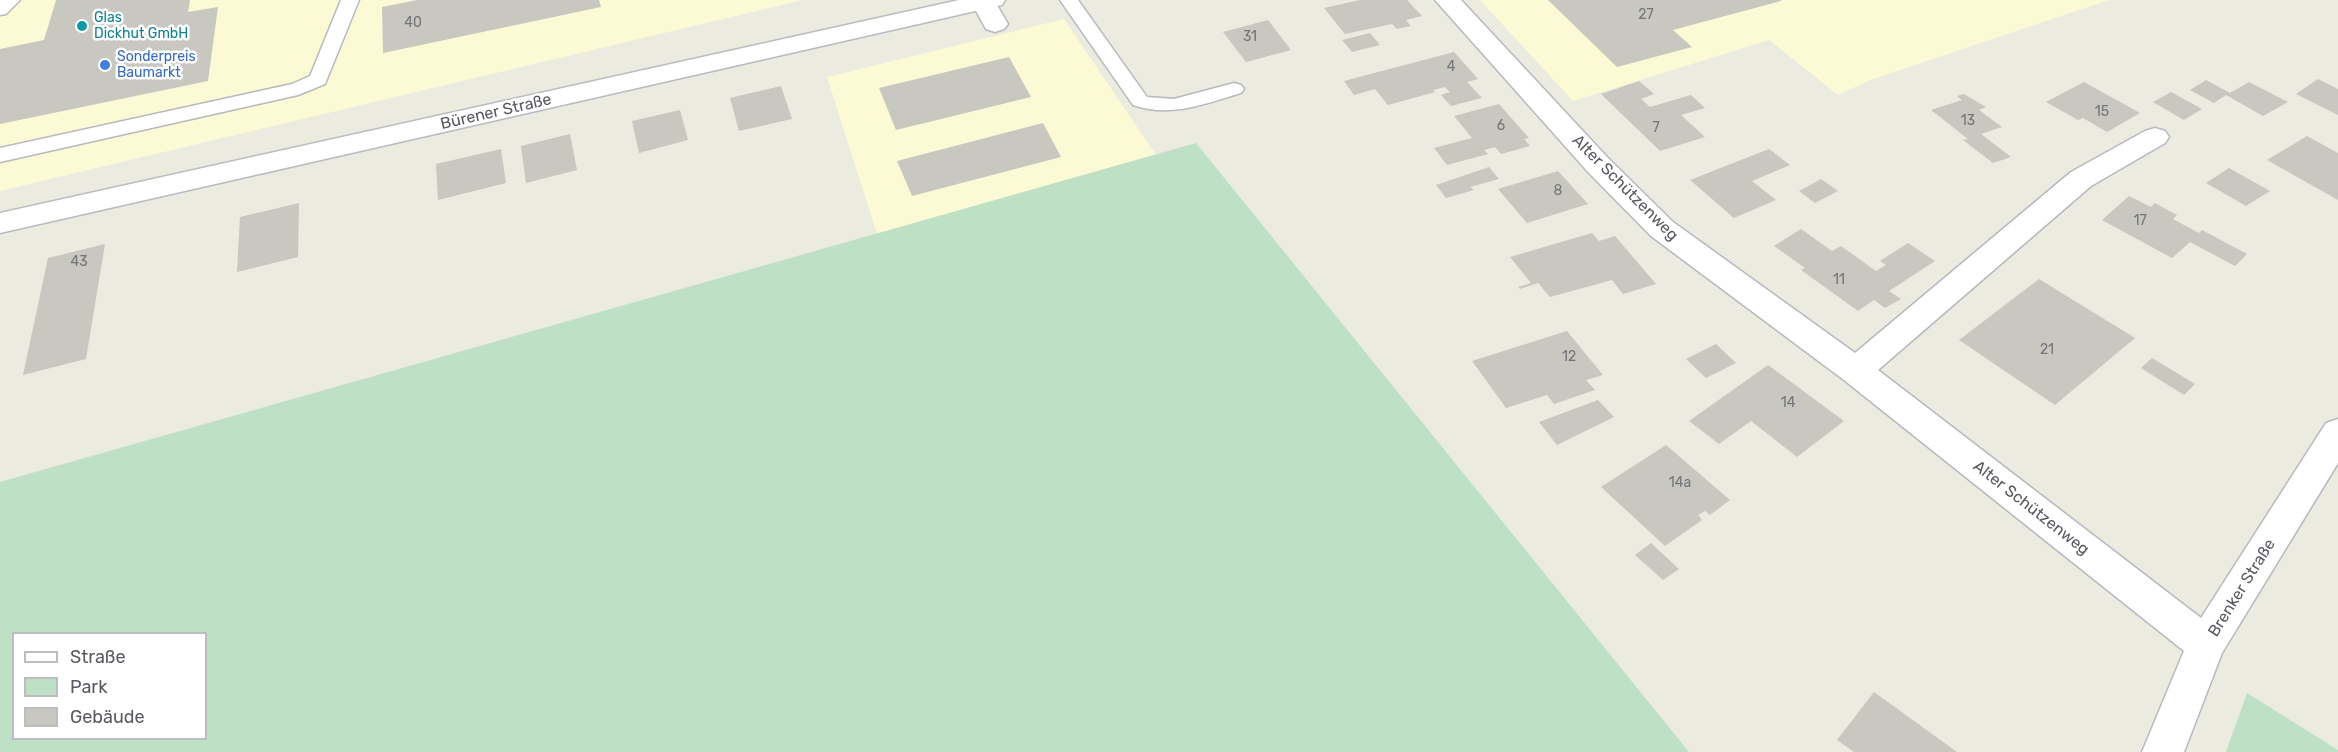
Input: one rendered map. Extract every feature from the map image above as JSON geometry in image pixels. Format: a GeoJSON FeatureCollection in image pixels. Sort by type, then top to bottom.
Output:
{"type":"FeatureCollection","features":[{"type":"Feature","properties":{"kind":"street","name":"Alter Schützenweg"},"geometry":{"type":"LineString","coordinates":[[1447,0],[1598,165],[1662,229],[1856,371],[2206,645]]}},
{"type":"Feature","properties":{"kind":"street","name":"Bürener Straße"},"geometry":{"type":"LineString","coordinates":[[0,224],[988,6]]}},
{"type":"Feature","properties":{"kind":"street"},"geometry":{"type":"LineString","coordinates":[[1856,371],[2081,179],[2156,137]]}},
{"type":"Feature","properties":{"kind":"street","name":"Brenker Straße"},"geometry":{"type":"LineString","coordinates":[[2163,752],[2206,645],[2338,433]]}},
{"type":"Feature","properties":{"kind":"lane"},"geometry":{"type":"LineString","coordinates":[[0,10],[11,0]]}},
{"type":"Feature","properties":{"kind":"lane"},"geometry":{"type":"LineString","coordinates":[[0,155],[298,89],[318,80],[350,0]]}},
{"type":"Feature","properties":{"kind":"lane"},"geometry":{"type":"LineString","coordinates":[[1070,0],[1140,101],[1151,107],[1166,106],[1234,89]]}},
{"type":"Feature","properties":{"kind":"shaded area"},"geometry":{"type":"Polygon","coordinates":[[[0,0],[803,0],[0,191],[0,0]]]}},
{"type":"Feature","properties":{"kind":"shaded area"},"geometry":{"type":"Polygon","coordinates":[[[1480,0],[2109,0],[1873,79],[1838,95],[1769,40],[1573,101],[1480,0]]]}},
{"type":"Feature","properties":{"kind":"shaded area"},"geometry":{"type":"Polygon","coordinates":[[[1064,19],[1156,155],[877,234],[827,77],[1064,19]]]}},
{"type":"Feature","properties":{"kind":"green space"},"geometry":{"type":"Polygon","coordinates":[[[1196,143],[1689,752],[0,752],[0,482],[1196,143]]]}},
{"type":"Feature","properties":{"kind":"green space"},"geometry":{"type":"Polygon","coordinates":[[[2247,693],[2338,750],[2338,752],[2226,752],[2247,693]]]}},
{"type":"Feature","properties":{"kind":"building","name":"Sonderpreis Baumarkt"},"geometry":{"type":"Polygon","coordinates":[[[56,0],[190,0],[188,12],[218,7],[208,81],[0,124],[0,49],[44,40],[56,0]]]}},
{"type":"Feature","properties":{"kind":"building"},"geometry":{"type":"Polygon","coordinates":[[[417,0],[599,0],[601,7],[383,53],[382,7],[417,0]]]}},
{"type":"Feature","properties":{"kind":"building"},"geometry":{"type":"Polygon","coordinates":[[[1360,0],[1407,0],[1422,16],[1406,20],[1411,26],[1397,29],[1392,24],[1345,34],[1324,8],[1360,0]]]}},
{"type":"Feature","properties":{"kind":"building"},"geometry":{"type":"Polygon","coordinates":[[[1548,0],[1781,1],[1673,30],[1692,47],[1617,67],[1548,0]]]}},
{"type":"Feature","properties":{"kind":"building"},"geometry":{"type":"Polygon","coordinates":[[[1268,20],[1291,50],[1246,62],[1223,32],[1268,20]]]}},
{"type":"Feature","properties":{"kind":"building"},"geometry":{"type":"Polygon","coordinates":[[[1370,33],[1380,45],[1352,52],[1342,40],[1370,33]]]}},
{"type":"Feature","properties":{"kind":"building"},"geometry":{"type":"Polygon","coordinates":[[[1454,52],[1478,79],[1467,82],[1482,98],[1451,106],[1441,95],[1450,92],[1445,87],[1388,105],[1375,89],[1354,95],[1344,81],[1454,52]]]}},
{"type":"Feature","properties":{"kind":"building"},"geometry":{"type":"Polygon","coordinates":[[[1009,57],[1031,97],[896,130],[879,88],[1009,57]]]}},
{"type":"Feature","properties":{"kind":"building"},"geometry":{"type":"Polygon","coordinates":[[[2318,79],[2338,89],[2338,115],[2296,94],[2318,79]]]}},
{"type":"Feature","properties":{"kind":"building"},"geometry":{"type":"Polygon","coordinates":[[[2206,80],[2230,93],[2249,82],[2288,102],[2263,116],[2226,95],[2214,103],[2190,90],[2206,80]]]}},
{"type":"Feature","properties":{"kind":"building"},"geometry":{"type":"Polygon","coordinates":[[[1639,81],[1654,94],[1641,99],[1650,107],[1691,95],[1705,108],[1681,115],[1705,137],[1660,151],[1601,94],[1639,81]]]}},
{"type":"Feature","properties":{"kind":"building"},"geometry":{"type":"Polygon","coordinates":[[[2084,82],[2140,113],[2107,132],[2083,118],[2078,120],[2046,102],[2084,82]]]}},
{"type":"Feature","properties":{"kind":"building"},"geometry":{"type":"Polygon","coordinates":[[[781,86],[792,119],[739,131],[730,98],[781,86]]]}},
{"type":"Feature","properties":{"kind":"building"},"geometry":{"type":"Polygon","coordinates":[[[2171,92],[2202,109],[2184,120],[2153,102],[2171,92]]]}},
{"type":"Feature","properties":{"kind":"building"},"geometry":{"type":"Polygon","coordinates":[[[1964,94],[1986,107],[1979,110],[2002,127],[1981,134],[2011,157],[1993,163],[1963,140],[1968,139],[1931,110],[1962,100],[1957,96],[1964,94]]]}},
{"type":"Feature","properties":{"kind":"building"},"geometry":{"type":"Polygon","coordinates":[[[1499,104],[1529,138],[1524,139],[1530,146],[1501,154],[1495,147],[1484,150],[1488,154],[1447,165],[1434,148],[1472,138],[1454,116],[1499,104]]]}},
{"type":"Feature","properties":{"kind":"building"},"geometry":{"type":"Polygon","coordinates":[[[680,110],[688,140],[639,153],[632,121],[680,110]]]}},
{"type":"Feature","properties":{"kind":"building"},"geometry":{"type":"Polygon","coordinates":[[[1043,123],[1061,157],[912,196],[897,161],[1043,123]]]}},
{"type":"Feature","properties":{"kind":"building"},"geometry":{"type":"Polygon","coordinates":[[[570,134],[577,170],[526,183],[521,146],[570,134]]]}},
{"type":"Feature","properties":{"kind":"building"},"geometry":{"type":"Polygon","coordinates":[[[2307,136],[2338,153],[2338,200],[2267,160],[2307,136]]]}},
{"type":"Feature","properties":{"kind":"building"},"geometry":{"type":"Polygon","coordinates":[[[501,149],[506,183],[438,200],[436,164],[501,149]]]}},
{"type":"Feature","properties":{"kind":"building"},"geometry":{"type":"Polygon","coordinates":[[[1769,149],[1790,165],[1752,181],[1776,200],[1734,218],[1690,180],[1769,149]]]}},
{"type":"Feature","properties":{"kind":"building"},"geometry":{"type":"Polygon","coordinates":[[[1489,167],[1499,179],[1470,187],[1474,190],[1446,198],[1436,185],[1489,167]]]}},
{"type":"Feature","properties":{"kind":"building"},"geometry":{"type":"Polygon","coordinates":[[[2229,168],[2270,191],[2246,206],[2206,183],[2229,168]]]}},
{"type":"Feature","properties":{"kind":"building"},"geometry":{"type":"Polygon","coordinates":[[[1558,171],[1588,204],[1527,223],[1498,189],[1558,171]]]}},
{"type":"Feature","properties":{"kind":"building"},"geometry":{"type":"Polygon","coordinates":[[[1821,179],[1838,191],[1815,203],[1799,191],[1821,179]]]}},
{"type":"Feature","properties":{"kind":"building"},"geometry":{"type":"Polygon","coordinates":[[[2129,196],[2151,207],[2155,203],[2177,215],[2173,219],[2199,233],[2202,230],[2247,254],[2235,266],[2190,242],[2172,258],[2102,220],[2129,196]]]}},
{"type":"Feature","properties":{"kind":"building"},"geometry":{"type":"Polygon","coordinates":[[[299,203],[298,257],[237,272],[240,217],[299,203]]]}},
{"type":"Feature","properties":{"kind":"building"},"geometry":{"type":"Polygon","coordinates":[[[1801,229],[1832,251],[1841,246],[1876,271],[1886,265],[1880,261],[1908,243],[1935,261],[1889,291],[1901,299],[1885,308],[1874,300],[1858,311],[1801,270],[1805,268],[1774,246],[1801,229]]]}},
{"type":"Feature","properties":{"kind":"building"},"geometry":{"type":"Polygon","coordinates":[[[1592,233],[1599,241],[1615,236],[1656,284],[1623,294],[1612,280],[1550,297],[1538,283],[1520,289],[1518,287],[1531,283],[1510,257],[1592,233]]]}},
{"type":"Feature","properties":{"kind":"building"},"geometry":{"type":"Polygon","coordinates":[[[105,244],[86,359],[23,375],[48,258],[105,244]]]}},
{"type":"Feature","properties":{"kind":"building"},"geometry":{"type":"Polygon","coordinates":[[[2039,279],[2135,338],[2055,405],[1959,340],[2039,279]]]}},
{"type":"Feature","properties":{"kind":"building"},"geometry":{"type":"Polygon","coordinates":[[[1567,331],[1603,375],[1586,380],[1595,390],[1554,404],[1547,395],[1506,408],[1472,361],[1567,331]]]}},
{"type":"Feature","properties":{"kind":"building"},"geometry":{"type":"Polygon","coordinates":[[[1716,344],[1736,363],[1706,378],[1686,359],[1716,344]]]}},
{"type":"Feature","properties":{"kind":"building"},"geometry":{"type":"Polygon","coordinates":[[[2152,358],[2195,384],[2184,395],[2141,368],[2152,358]]]}},
{"type":"Feature","properties":{"kind":"building"},"geometry":{"type":"Polygon","coordinates":[[[1768,365],[1844,421],[1797,457],[1751,421],[1719,444],[1689,421],[1768,365]]]}},
{"type":"Feature","properties":{"kind":"building"},"geometry":{"type":"Polygon","coordinates":[[[1598,400],[1614,417],[1557,445],[1539,422],[1598,400]]]}},
{"type":"Feature","properties":{"kind":"building"},"geometry":{"type":"Polygon","coordinates":[[[1666,445],[1730,500],[1710,515],[1705,511],[1698,515],[1702,520],[1665,546],[1601,487],[1666,445]]]}},
{"type":"Feature","properties":{"kind":"building"},"geometry":{"type":"Polygon","coordinates":[[[1651,543],[1679,569],[1663,580],[1635,555],[1651,543]]]}},
{"type":"Feature","properties":{"kind":"building"},"geometry":{"type":"Polygon","coordinates":[[[1874,692],[1957,752],[1854,752],[1837,740],[1874,692]]]}},
{"type":"Feature","properties":{"kind":"place","name":"Glas Dickhut GmbH"},"geometry":{"type":"Point","coordinates":[82,26]}},
{"type":"Feature","properties":{"kind":"place","name":"Sonderpreis Baumarkt"},"geometry":{"type":"Point","coordinates":[105,65]}}]}
